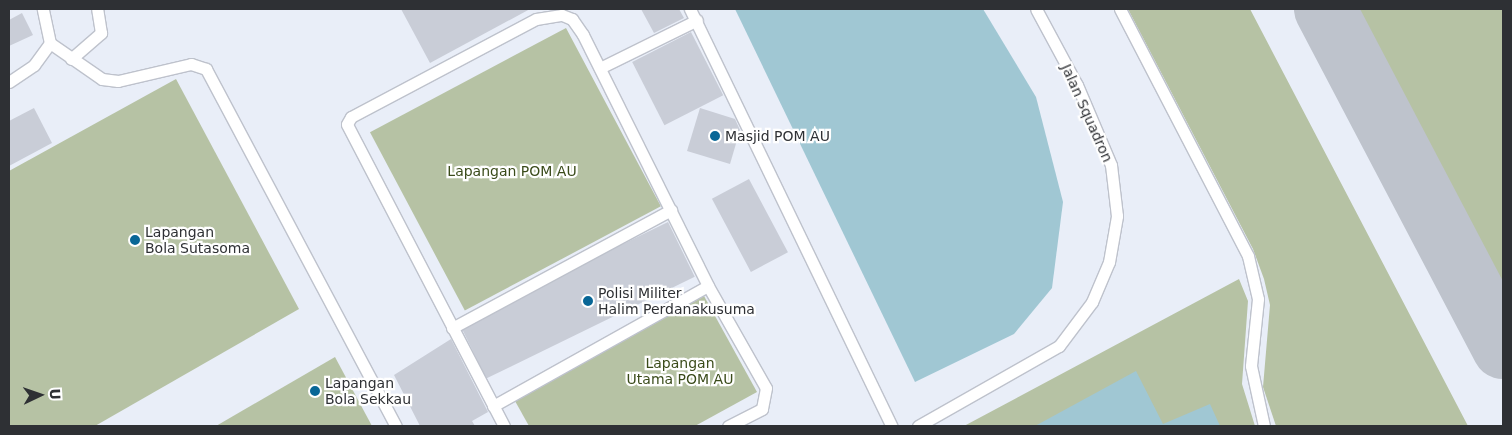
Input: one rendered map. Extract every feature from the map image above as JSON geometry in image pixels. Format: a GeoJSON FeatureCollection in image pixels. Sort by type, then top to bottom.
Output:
{"type":"FeatureCollection","features":[{"type":"Feature","properties":{"kind":"lane"},"geometry":{"type":"LineString","coordinates":[[43,9],[50,43],[102,79],[118,81],[191,64],[206,69],[396,426]]}},
{"type":"Feature","properties":{"kind":"lane"},"geometry":{"type":"LineString","coordinates":[[71,59],[101,33],[97,9]]}},
{"type":"Feature","properties":{"kind":"lane"},"geometry":{"type":"LineString","coordinates":[[690,9],[892,426]]}},
{"type":"Feature","properties":{"kind":"lane","name":"Jalan Squadron"},"geometry":{"type":"LineString","coordinates":[[918,426],[1059,346],[1092,302],[1109,262],[1116,216],[1111,165],[1077,85],[1036,9]]}},
{"type":"Feature","properties":{"kind":"lane"},"geometry":{"type":"LineString","coordinates":[[1120,9],[1248,256],[1258,299],[1251,366],[1264,426]]}},
{"type":"Feature","properties":{"kind":"lane"},"geometry":{"type":"LineString","coordinates":[[504,426],[348,133],[348,121],[536,19],[552,15],[572,19],[600,68],[708,286],[768,394],[762,409],[728,426]]}},
{"type":"Feature","properties":{"kind":"lane"},"geometry":{"type":"LineString","coordinates":[[600,68],[696,20]]}},
{"type":"Feature","properties":{"kind":"lane"},"geometry":{"type":"LineString","coordinates":[[9,82],[34,64],[50,43]]}},
{"type":"Feature","properties":{"kind":"lane"},"geometry":{"type":"LineString","coordinates":[[452,328],[671,210]]}},
{"type":"Feature","properties":{"kind":"lane"},"geometry":{"type":"LineString","coordinates":[[493,406],[708,286]]}},
{"type":"Feature","properties":{"kind":"green space"},"geometry":{"type":"Polygon","coordinates":[[[1128,9],[1250,9],[1468,426],[1276,426],[1263,387],[1270,305],[1264,279],[1253,249],[1128,9]]]}},
{"type":"Feature","properties":{"kind":"green space"},"geometry":{"type":"Polygon","coordinates":[[[1325,9],[1503,9],[1503,345],[1354,64],[1325,9]]]}},
{"type":"Feature","properties":{"kind":"green space","name":"Lapangan POM AU"},"geometry":{"type":"Polygon","coordinates":[[[566,28],[661,206],[465,311],[370,132],[566,28]]]}},
{"type":"Feature","properties":{"kind":"green space","name":"Lapangan Bola Sutasoma"},"geometry":{"type":"Polygon","coordinates":[[[176,79],[299,309],[95,426],[9,426],[9,171],[176,79]]]}},
{"type":"Feature","properties":{"kind":"green space"},"geometry":{"type":"Polygon","coordinates":[[[1239,279],[1248,301],[1242,384],[1255,426],[964,426],[1239,279]]]}},
{"type":"Feature","properties":{"kind":"green space","name":"Lapangan Utama POM AU"},"geometry":{"type":"Polygon","coordinates":[[[704,296],[757,392],[695,426],[529,426],[515,401],[704,296]]]}},
{"type":"Feature","properties":{"kind":"green space","name":"Lapangan Bola Sekkau"},"geometry":{"type":"Polygon","coordinates":[[[335,357],[372,426],[216,426],[335,357]]]}},
{"type":"Feature","properties":{"kind":"water"},"geometry":{"type":"Polygon","coordinates":[[[735,9],[983,9],[1036,97],[1063,202],[1052,288],[1014,334],[915,382],[735,9]]]}},
{"type":"Feature","properties":{"kind":"water"},"geometry":{"type":"Polygon","coordinates":[[[1136,371],[1163,424],[1210,404],[1220,426],[1035,426],[1136,371]]]}},
{"type":"Feature","properties":{"kind":"building"},"geometry":{"type":"Polygon","coordinates":[[[401,9],[530,9],[430,63],[401,9]]]}},
{"type":"Feature","properties":{"kind":"building"},"geometry":{"type":"Polygon","coordinates":[[[641,9],[679,9],[684,18],[654,33],[641,9]]]}},
{"type":"Feature","properties":{"kind":"building"},"geometry":{"type":"Polygon","coordinates":[[[22,13],[33,35],[9,46],[9,20],[22,13]]]}},
{"type":"Feature","properties":{"kind":"building"},"geometry":{"type":"Polygon","coordinates":[[[691,32],[723,95],[664,125],[632,62],[691,32]]]}},
{"type":"Feature","properties":{"kind":"building"},"geometry":{"type":"Polygon","coordinates":[[[34,108],[52,143],[9,166],[9,121],[34,108]]]}},
{"type":"Feature","properties":{"kind":"building","name":"Masjid POM AU"},"geometry":{"type":"Polygon","coordinates":[[[700,108],[735,119],[740,130],[730,164],[687,151],[700,108]]]}},
{"type":"Feature","properties":{"kind":"building"},"geometry":{"type":"Polygon","coordinates":[[[749,179],[788,252],[751,272],[712,199],[749,179]]]}},
{"type":"Feature","properties":{"kind":"building","name":"Polisi Militer Halim Perdanakusuma"},"geometry":{"type":"Polygon","coordinates":[[[668,222],[695,277],[486,379],[459,324],[668,222]]]}},
{"type":"Feature","properties":{"kind":"building"},"geometry":{"type":"Polygon","coordinates":[[[451,339],[488,412],[472,421],[475,426],[420,426],[394,375],[451,339]]]}},
{"type":"Feature","properties":{"kind":"taxiway"},"geometry":{"type":"LineString","coordinates":[[1325,9],[1503,348]]}},
{"type":"Feature","properties":{"kind":"place","name":"Masjid POM AU"},"geometry":{"type":"Point","coordinates":[715,136]}},
{"type":"Feature","properties":{"kind":"place","name":"Lapangan Bola Sutasoma"},"geometry":{"type":"Point","coordinates":[135,240]}},
{"type":"Feature","properties":{"kind":"place","name":"Polisi Militer Halim Perdanakusuma"},"geometry":{"type":"Point","coordinates":[588,301]}},
{"type":"Feature","properties":{"kind":"place","name":"Lapangan Bola Sekkau"},"geometry":{"type":"Point","coordinates":[315,391]}}]}
